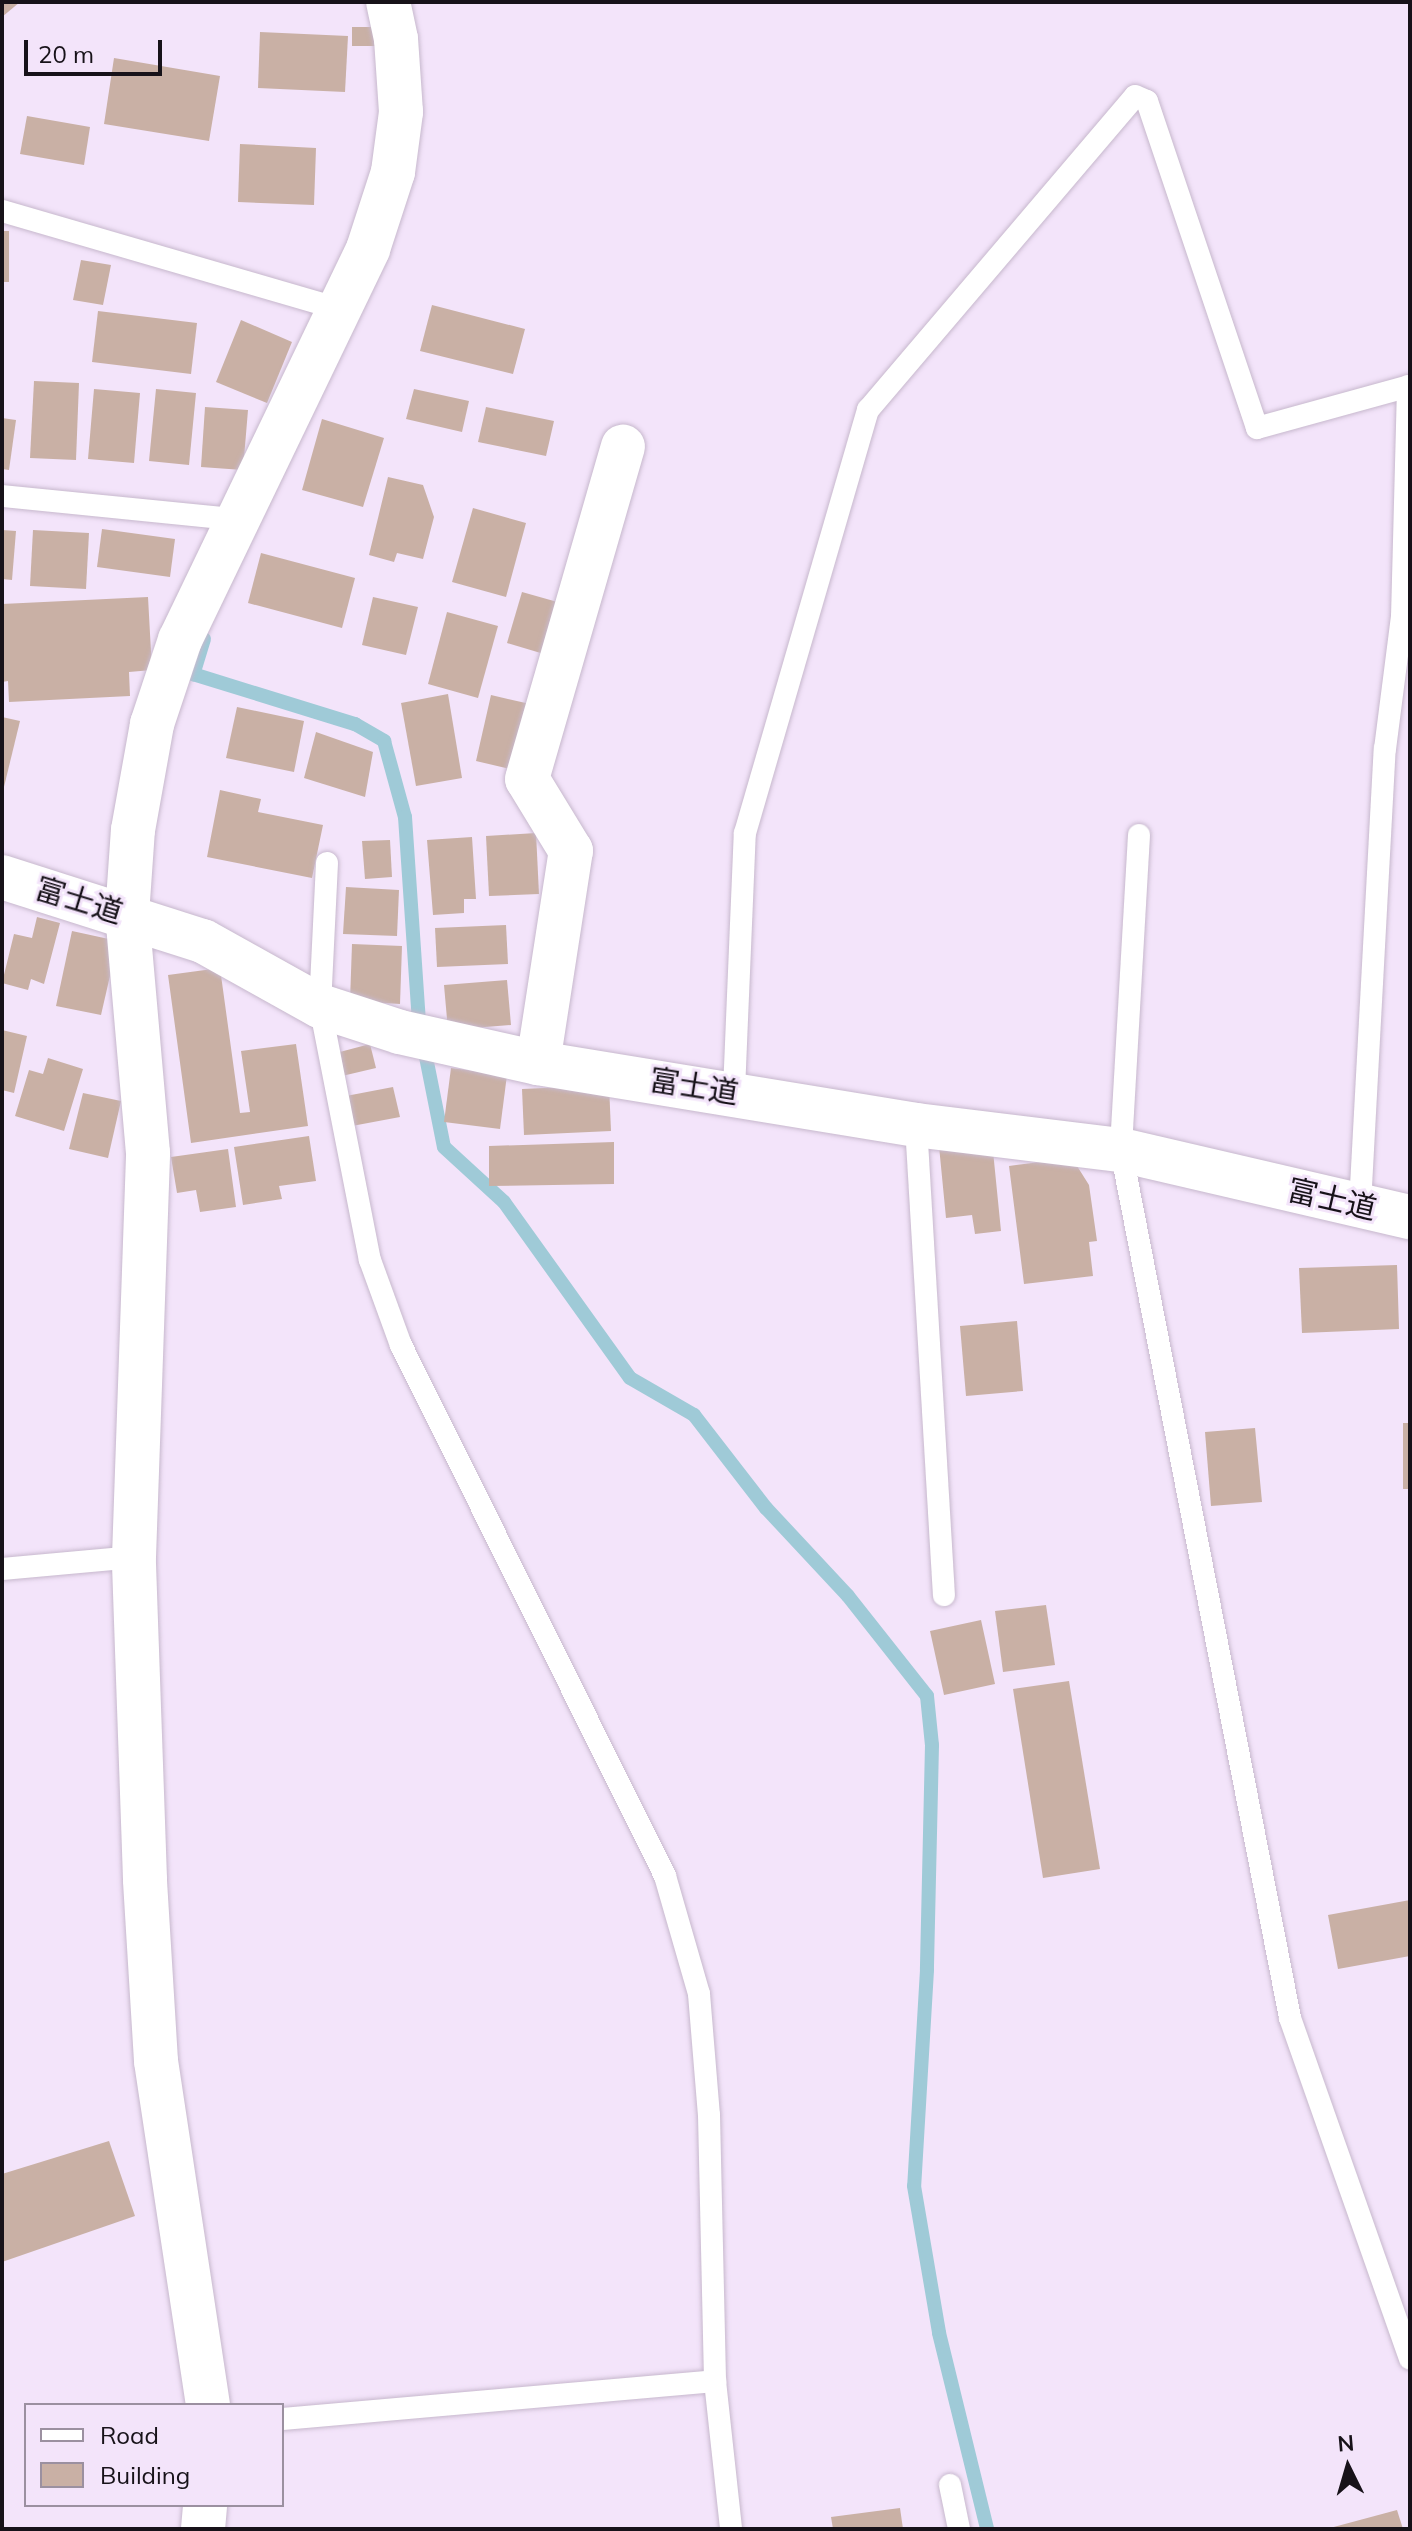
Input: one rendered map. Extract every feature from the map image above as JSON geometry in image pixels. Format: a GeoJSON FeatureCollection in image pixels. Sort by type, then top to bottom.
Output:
{"type":"FeatureCollection","features":[{"type":"Feature","properties":{"kind":"street"},"geometry":{"type":"LineString","coordinates":[[208,2403],[156,2061],[134,1557],[148,1153],[127,915],[133,830],[152,724],[180,640],[335,308],[368,249],[393,172],[401,112],[396,39],[388,2]]}},
{"type":"Feature","properties":{"kind":"street"},"geometry":{"type":"LineString","coordinates":[[538,1063],[571,851],[527,779],[623,447]]}},
{"type":"Feature","properties":{"kind":"street","name":"富士道"},"geometry":{"type":"LineString","coordinates":[[2,877],[203,941],[320,1006],[400,1032],[538,1063],[734,1091],[916,1125],[1121,1150],[1410,1217]]}},
{"type":"Feature","properties":{"kind":"street"},"geometry":{"type":"LineString","coordinates":[[203,2529],[205,2507]]}},
{"type":"Feature","properties":{"kind":"lane"},"geometry":{"type":"LineString","coordinates":[[734,1091],[745,833],[868,410],[1135,96],[1147,101],[1257,428],[1409,386],[1402,617],[1385,749],[1360,1205]]}},
{"type":"Feature","properties":{"kind":"lane"},"geometry":{"type":"LineString","coordinates":[[2,211],[335,308]]}},
{"type":"Feature","properties":{"kind":"lane"},"geometry":{"type":"LineString","coordinates":[[2,496],[234,519]]}},
{"type":"Feature","properties":{"kind":"lane"},"geometry":{"type":"LineString","coordinates":[[1139,835],[1121,1150],[1290,2018],[1410,2359]]}},
{"type":"Feature","properties":{"kind":"lane"},"geometry":{"type":"LineString","coordinates":[[327,863],[320,1006],[370,1260],[401,1345],[665,1876],[699,1994],[709,2115],[715,2381],[731,2529]]}},
{"type":"Feature","properties":{"kind":"lane"},"geometry":{"type":"LineString","coordinates":[[916,1125],[944,1595]]}},
{"type":"Feature","properties":{"kind":"lane"},"geometry":{"type":"LineString","coordinates":[[2,1569],[134,1557]]}},
{"type":"Feature","properties":{"kind":"lane"},"geometry":{"type":"LineString","coordinates":[[284,2419],[715,2381]]}},
{"type":"Feature","properties":{"kind":"lane"},"geometry":{"type":"LineString","coordinates":[[950,2485],[959,2529]]}},
{"type":"Feature","properties":{"kind":"building"},"geometry":{"type":"Polygon","coordinates":[[[3,2],[20,2],[2,17],[3,2]]]}},
{"type":"Feature","properties":{"kind":"building"},"geometry":{"type":"Polygon","coordinates":[[[352,27],[379,27],[380,46],[352,46],[352,27]]]}},
{"type":"Feature","properties":{"kind":"building"},"geometry":{"type":"Polygon","coordinates":[[[260,32],[348,36],[345,92],[258,88],[260,32]]]}},
{"type":"Feature","properties":{"kind":"building"},"geometry":{"type":"Polygon","coordinates":[[[114,58],[220,76],[209,141],[104,124],[114,58]]]}},
{"type":"Feature","properties":{"kind":"building"},"geometry":{"type":"Polygon","coordinates":[[[27,116],[90,127],[84,165],[20,154],[27,116]]]}},
{"type":"Feature","properties":{"kind":"building"},"geometry":{"type":"Polygon","coordinates":[[[240,144],[316,148],[314,205],[238,202],[240,144]]]}},
{"type":"Feature","properties":{"kind":"building"},"geometry":{"type":"Polygon","coordinates":[[[2,231],[9,231],[9,282],[2,282],[2,231]]]}},
{"type":"Feature","properties":{"kind":"building"},"geometry":{"type":"Polygon","coordinates":[[[81,260],[111,265],[103,305],[73,300],[81,260]]]}},
{"type":"Feature","properties":{"kind":"building"},"geometry":{"type":"Polygon","coordinates":[[[432,305],[525,329],[513,374],[420,351],[432,305]]]}},
{"type":"Feature","properties":{"kind":"building"},"geometry":{"type":"Polygon","coordinates":[[[98,311],[197,323],[191,374],[92,362],[98,311]]]}},
{"type":"Feature","properties":{"kind":"building"},"geometry":{"type":"Polygon","coordinates":[[[241,320],[292,342],[267,403],[216,382],[241,320]]]}},
{"type":"Feature","properties":{"kind":"building"},"geometry":{"type":"Polygon","coordinates":[[[34,381],[79,383],[76,460],[30,458],[34,381]]]}},
{"type":"Feature","properties":{"kind":"building"},"geometry":{"type":"Polygon","coordinates":[[[94,389],[140,393],[134,463],[88,459],[94,389]]]}},
{"type":"Feature","properties":{"kind":"building"},"geometry":{"type":"Polygon","coordinates":[[[156,389],[196,393],[189,465],[149,461],[156,389]]]}},
{"type":"Feature","properties":{"kind":"building"},"geometry":{"type":"Polygon","coordinates":[[[414,389],[469,401],[462,432],[406,419],[414,389]]]}},
{"type":"Feature","properties":{"kind":"building"},"geometry":{"type":"Polygon","coordinates":[[[205,407],[248,410],[243,470],[201,467],[205,407]]]}},
{"type":"Feature","properties":{"kind":"building"},"geometry":{"type":"Polygon","coordinates":[[[486,407],[554,421],[546,456],[478,442],[486,407]]]}},
{"type":"Feature","properties":{"kind":"building"},"geometry":{"type":"Polygon","coordinates":[[[2,418],[16,420],[9,470],[2,469],[2,418]]]}},
{"type":"Feature","properties":{"kind":"building"},"geometry":{"type":"Polygon","coordinates":[[[322,419],[384,438],[363,507],[302,490],[322,419]]]}},
{"type":"Feature","properties":{"kind":"building"},"geometry":{"type":"Polygon","coordinates":[[[388,477],[423,485],[434,517],[423,559],[397,553],[394,562],[369,555],[388,477]]]}},
{"type":"Feature","properties":{"kind":"building"},"geometry":{"type":"Polygon","coordinates":[[[473,508],[526,523],[506,597],[452,582],[473,508]]]}},
{"type":"Feature","properties":{"kind":"building"},"geometry":{"type":"Polygon","coordinates":[[[102,529],[175,539],[170,577],[97,567],[102,529]]]}},
{"type":"Feature","properties":{"kind":"building"},"geometry":{"type":"Polygon","coordinates":[[[2,530],[16,531],[12,580],[2,579],[2,530]]]}},
{"type":"Feature","properties":{"kind":"building"},"geometry":{"type":"Polygon","coordinates":[[[33,530],[89,533],[86,589],[30,586],[33,530]]]}},
{"type":"Feature","properties":{"kind":"building"},"geometry":{"type":"Polygon","coordinates":[[[261,553],[355,578],[342,628],[248,603],[261,553]]]}},
{"type":"Feature","properties":{"kind":"building"},"geometry":{"type":"Polygon","coordinates":[[[522,592],[568,605],[554,657],[507,643],[522,592]]]}},
{"type":"Feature","properties":{"kind":"building"},"geometry":{"type":"Polygon","coordinates":[[[148,597],[152,670],[129,672],[130,696],[9,702],[8,681],[2,682],[2,604],[148,597]]]}},
{"type":"Feature","properties":{"kind":"building"},"geometry":{"type":"Polygon","coordinates":[[[373,597],[418,607],[406,655],[362,645],[373,597]]]}},
{"type":"Feature","properties":{"kind":"building"},"geometry":{"type":"Polygon","coordinates":[[[447,612],[498,626],[478,698],[428,684],[447,612]]]}},
{"type":"Feature","properties":{"kind":"building"},"geometry":{"type":"Polygon","coordinates":[[[448,694],[462,778],[416,786],[401,703],[448,694]]]}},
{"type":"Feature","properties":{"kind":"building"},"geometry":{"type":"Polygon","coordinates":[[[491,695],[530,704],[514,770],[476,761],[491,695]]]}},
{"type":"Feature","properties":{"kind":"building"},"geometry":{"type":"Polygon","coordinates":[[[237,707],[304,721],[294,772],[226,758],[237,707]]]}},
{"type":"Feature","properties":{"kind":"building"},"geometry":{"type":"Polygon","coordinates":[[[2,717],[20,721],[3,791],[2,791],[2,717]]]}},
{"type":"Feature","properties":{"kind":"building"},"geometry":{"type":"Polygon","coordinates":[[[316,732],[373,752],[365,797],[304,778],[316,732]]]}},
{"type":"Feature","properties":{"kind":"building"},"geometry":{"type":"Polygon","coordinates":[[[220,790],[261,799],[258,812],[323,825],[312,878],[207,857],[220,790]]]}},
{"type":"Feature","properties":{"kind":"building"},"geometry":{"type":"Polygon","coordinates":[[[536,833],[539,894],[489,896],[486,836],[536,833]]]}},
{"type":"Feature","properties":{"kind":"building"},"geometry":{"type":"Polygon","coordinates":[[[472,837],[476,899],[464,899],[464,913],[433,915],[427,840],[472,837]]]}},
{"type":"Feature","properties":{"kind":"building"},"geometry":{"type":"Polygon","coordinates":[[[390,840],[392,877],[365,879],[362,841],[390,840]]]}},
{"type":"Feature","properties":{"kind":"building"},"geometry":{"type":"Polygon","coordinates":[[[346,887],[399,890],[397,936],[343,934],[346,887]]]}},
{"type":"Feature","properties":{"kind":"building"},"geometry":{"type":"Polygon","coordinates":[[[37,917],[60,923],[44,984],[31,979],[28,990],[2,983],[14,934],[32,938],[37,917]]]}},
{"type":"Feature","properties":{"kind":"building"},"geometry":{"type":"Polygon","coordinates":[[[506,925],[508,964],[437,967],[435,928],[506,925]]]}},
{"type":"Feature","properties":{"kind":"building"},"geometry":{"type":"Polygon","coordinates":[[[72,931],[118,941],[101,1015],[56,1006],[72,931]]]}},
{"type":"Feature","properties":{"kind":"building"},"geometry":{"type":"Polygon","coordinates":[[[352,944],[402,946],[400,1004],[350,1001],[352,944]]]}},
{"type":"Feature","properties":{"kind":"building"},"geometry":{"type":"Polygon","coordinates":[[[220,968],[240,1113],[250,1112],[241,1051],[296,1044],[308,1126],[191,1143],[168,975],[220,968]]]}},
{"type":"Feature","properties":{"kind":"building"},"geometry":{"type":"Polygon","coordinates":[[[507,980],[511,1025],[448,1030],[444,985],[507,980]]]}},
{"type":"Feature","properties":{"kind":"building"},"geometry":{"type":"Polygon","coordinates":[[[2,1030],[27,1036],[14,1093],[2,1090],[2,1030]]]}},
{"type":"Feature","properties":{"kind":"building"},"geometry":{"type":"Polygon","coordinates":[[[370,1044],[376,1068],[342,1076],[336,1053],[370,1044]]]}},
{"type":"Feature","properties":{"kind":"building"},"geometry":{"type":"Polygon","coordinates":[[[48,1058],[83,1069],[64,1131],[15,1116],[29,1070],[43,1074],[48,1058]]]}},
{"type":"Feature","properties":{"kind":"building"},"geometry":{"type":"Polygon","coordinates":[[[451,1068],[507,1075],[500,1129],[444,1122],[451,1068]]]}},
{"type":"Feature","properties":{"kind":"building"},"geometry":{"type":"Polygon","coordinates":[[[609,1085],[611,1131],[524,1135],[522,1089],[609,1085]]]}},
{"type":"Feature","properties":{"kind":"building"},"geometry":{"type":"Polygon","coordinates":[[[393,1087],[400,1117],[352,1126],[346,1096],[393,1087]]]}},
{"type":"Feature","properties":{"kind":"building"},"geometry":{"type":"Polygon","coordinates":[[[83,1093],[121,1101],[108,1158],[69,1149],[83,1093]]]}},
{"type":"Feature","properties":{"kind":"building"},"geometry":{"type":"Polygon","coordinates":[[[309,1136],[316,1181],[279,1186],[282,1199],[243,1205],[234,1147],[309,1136]]]}},
{"type":"Feature","properties":{"kind":"building"},"geometry":{"type":"Polygon","coordinates":[[[992,1141],[1001,1231],[975,1234],[972,1215],[946,1218],[939,1146],[992,1141]]]}},
{"type":"Feature","properties":{"kind":"building"},"geometry":{"type":"Polygon","coordinates":[[[614,1142],[614,1184],[489,1186],[489,1146],[614,1142]]]}},
{"type":"Feature","properties":{"kind":"building"},"geometry":{"type":"Polygon","coordinates":[[[228,1149],[236,1207],[200,1212],[196,1190],[177,1193],[171,1157],[228,1149]]]}},
{"type":"Feature","properties":{"kind":"building"},"geometry":{"type":"Polygon","coordinates":[[[1072,1158],[1089,1185],[1097,1241],[1089,1242],[1093,1276],[1024,1284],[1009,1166],[1072,1158]]]}},
{"type":"Feature","properties":{"kind":"building"},"geometry":{"type":"Polygon","coordinates":[[[1397,1265],[1399,1329],[1302,1333],[1299,1268],[1397,1265]]]}},
{"type":"Feature","properties":{"kind":"building"},"geometry":{"type":"Polygon","coordinates":[[[1017,1321],[1023,1391],[966,1396],[960,1326],[1017,1321]]]}},
{"type":"Feature","properties":{"kind":"building"},"geometry":{"type":"Polygon","coordinates":[[[1403,1423],[1410,1423],[1410,1489],[1403,1489],[1403,1423]]]}},
{"type":"Feature","properties":{"kind":"building"},"geometry":{"type":"Polygon","coordinates":[[[1255,1428],[1262,1502],[1211,1506],[1205,1432],[1255,1428]]]}},
{"type":"Feature","properties":{"kind":"building"},"geometry":{"type":"Polygon","coordinates":[[[1046,1605],[1055,1665],[1003,1672],[995,1611],[1046,1605]]]}},
{"type":"Feature","properties":{"kind":"building"},"geometry":{"type":"Polygon","coordinates":[[[981,1620],[995,1684],[944,1695],[930,1631],[981,1620]]]}},
{"type":"Feature","properties":{"kind":"building"},"geometry":{"type":"Polygon","coordinates":[[[1069,1681],[1100,1869],[1043,1878],[1013,1689],[1069,1681]]]}},
{"type":"Feature","properties":{"kind":"building"},"geometry":{"type":"Polygon","coordinates":[[[1410,1900],[1410,1956],[1338,1969],[1328,1915],[1410,1900]]]}},
{"type":"Feature","properties":{"kind":"building"},"geometry":{"type":"Polygon","coordinates":[[[109,2141],[135,2216],[2,2262],[2,2174],[109,2141]]]}},
{"type":"Feature","properties":{"kind":"building"},"geometry":{"type":"Polygon","coordinates":[[[900,2508],[903,2529],[833,2529],[831,2517],[900,2508]]]}},
{"type":"Feature","properties":{"kind":"building"},"geometry":{"type":"Polygon","coordinates":[[[1397,2510],[1403,2529],[1330,2528],[1397,2510]]]}},
{"type":"Feature","properties":{"kind":"waterway"},"geometry":{"type":"LineString","coordinates":[[204,639],[193,674],[355,724],[384,741],[405,817],[419,1022],[444,1147],[504,1202],[630,1378],[694,1415],[766,1508],[848,1596],[927,1696],[932,1745],[927,1970],[914,2186],[939,2333],[987,2529]]}}]}
